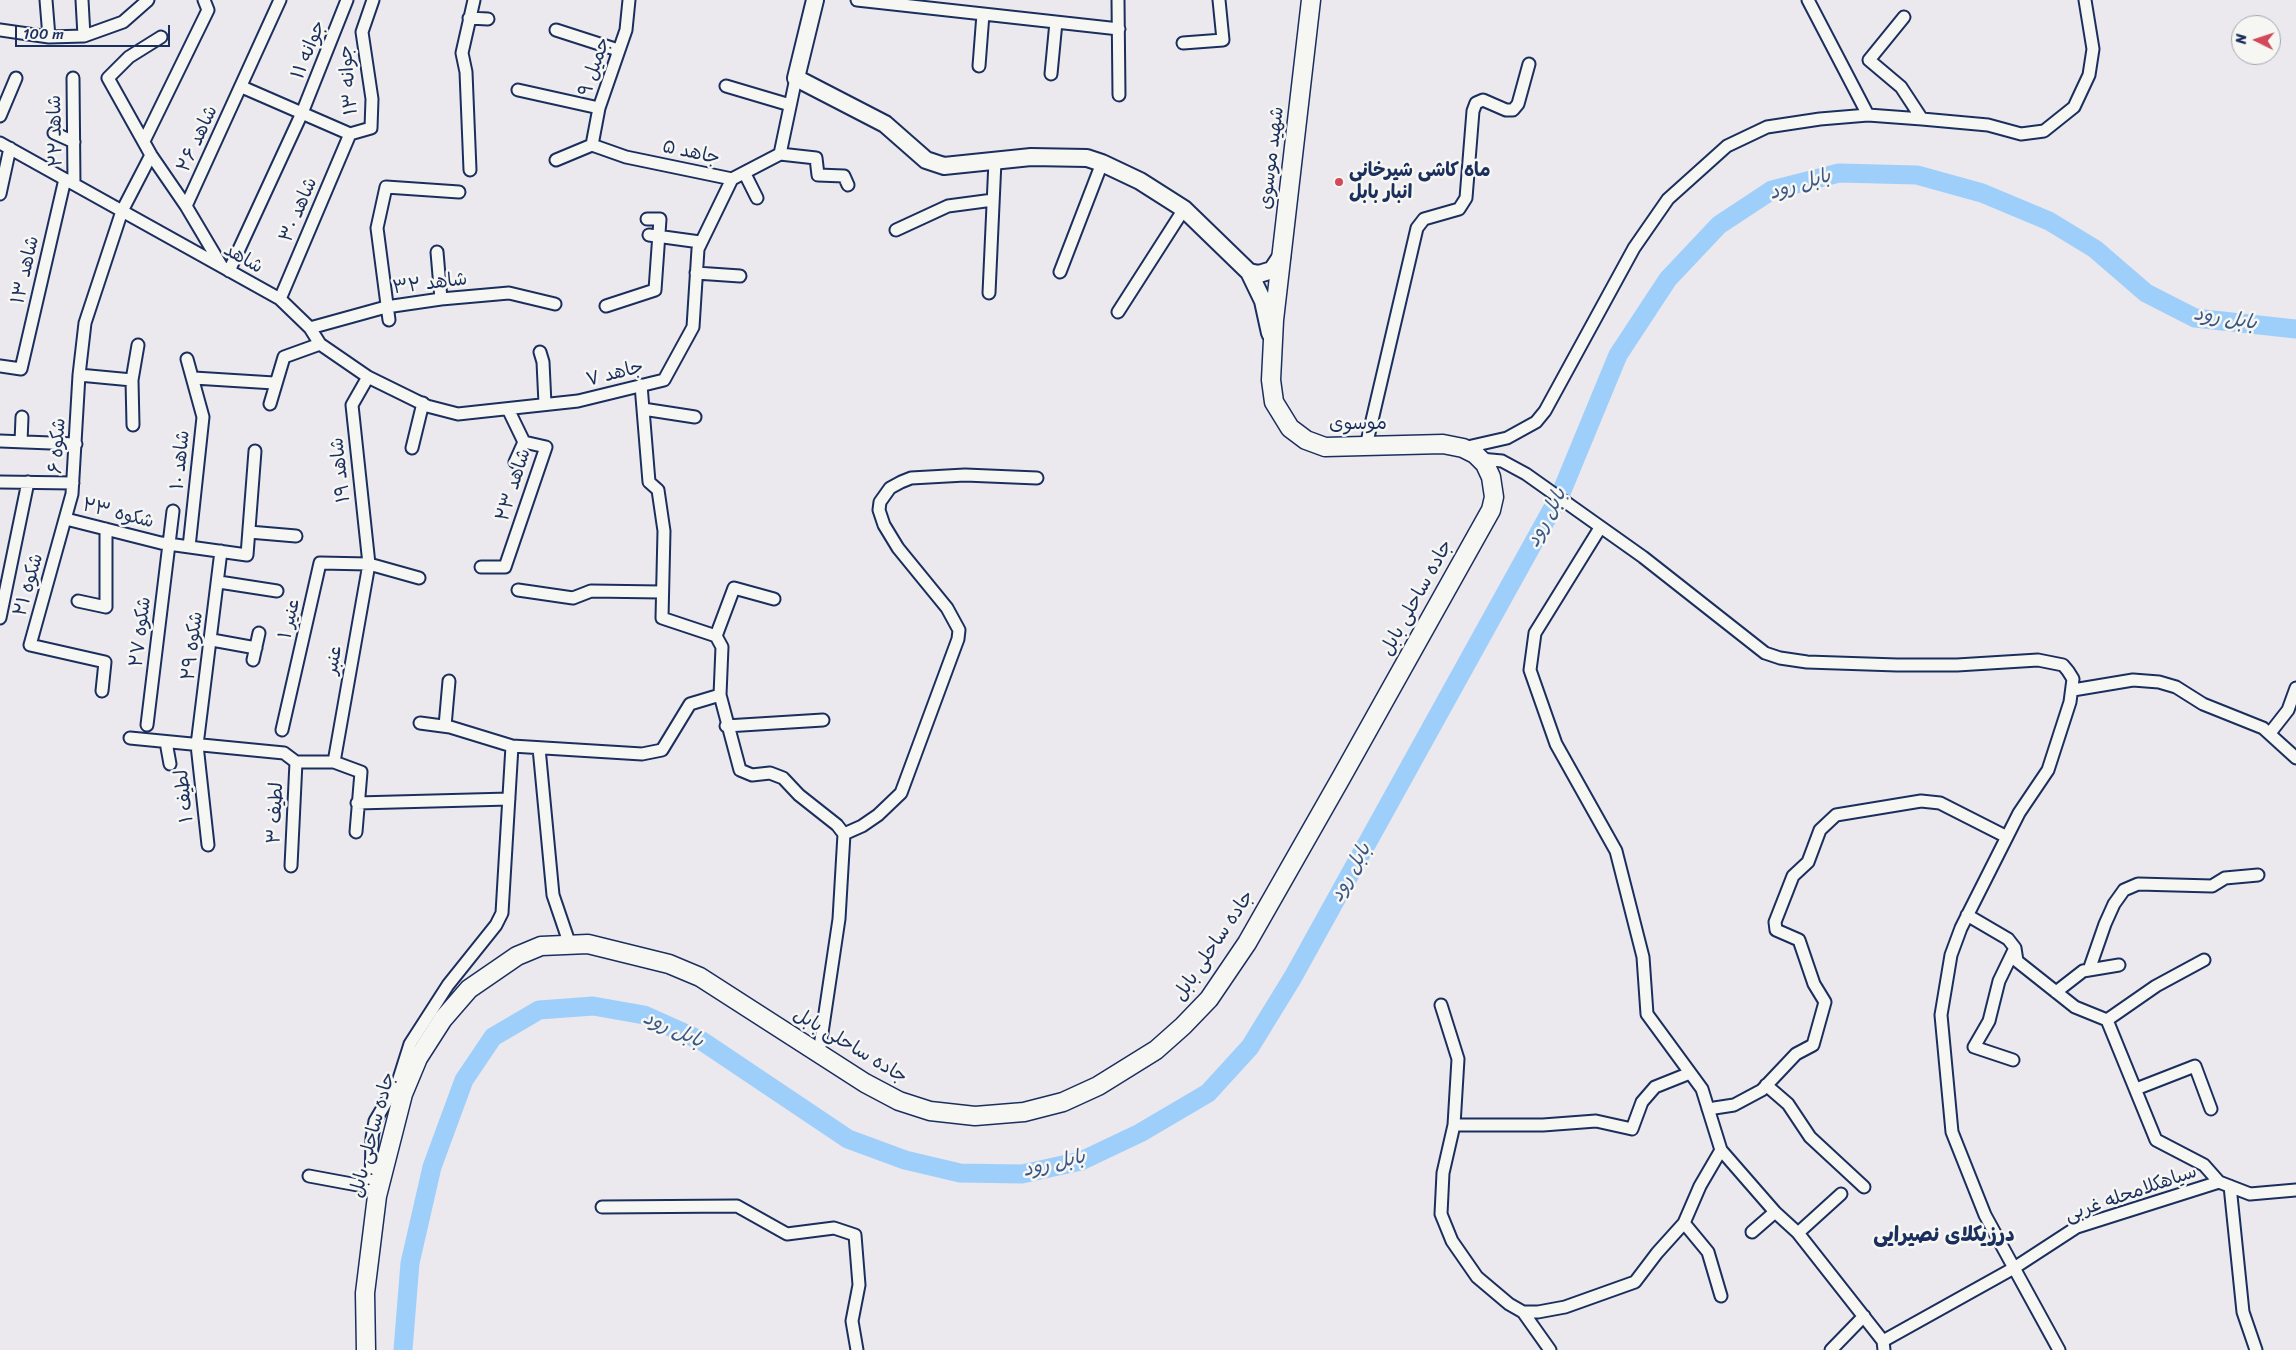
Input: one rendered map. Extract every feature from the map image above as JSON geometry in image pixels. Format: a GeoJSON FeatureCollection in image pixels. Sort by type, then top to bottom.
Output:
{"type":"FeatureCollection","features":[{"type":"Feature","properties":{"kind":"main road"},"geometry":{"type":"LineString","coordinates":[[815,0],[796,78],[885,124],[926,160],[944,166],[1050,157],[1087,158],[1140,181],[1184,209],[1249,272],[1263,301],[1273,352]]}},
{"type":"Feature","properties":{"kind":"main road","name":"شهید موسوی"},"geometry":{"type":"LineString","coordinates":[[1274,320],[1311,0]]}},
{"type":"Feature","properties":{"kind":"main road"},"geometry":{"type":"LineString","coordinates":[[1249,272],[1259,274],[1272,270],[1282,255]]}},
{"type":"Feature","properties":{"kind":"main road","name":"موسوی"},"geometry":{"type":"LineString","coordinates":[[1274,320],[1272,392],[1278,411],[1290,428],[1306,440],[1325,446],[1443,444],[1463,448],[1480,459]]}},
{"type":"Feature","properties":{"kind":"main road","name":"جاده ساحلی بابل"},"geometry":{"type":"LineString","coordinates":[[366,1350],[365,1294],[375,1188],[403,1094],[418,1058],[443,1019],[469,989],[517,956],[541,946],[588,944],[669,964],[700,977],[819,1053],[899,1101],[930,1111],[975,1116],[1024,1112],[1063,1102],[1098,1086],[1156,1050],[1209,999],[1247,943],[1491,510],[1494,497],[1493,483],[1488,470],[1480,459]]}},
{"type":"Feature","properties":{"kind":"street"},"geometry":{"type":"LineString","coordinates":[[46,0],[49,37]]}},
{"type":"Feature","properties":{"kind":"street"},"geometry":{"type":"LineString","coordinates":[[82,0],[84,36]]}},
{"type":"Feature","properties":{"kind":"street"},"geometry":{"type":"LineString","coordinates":[[0,30],[49,37],[84,36],[122,22],[148,0]]}},
{"type":"Feature","properties":{"kind":"street","name":"شاهد ۲۶"},"geometry":{"type":"LineString","coordinates":[[186,206],[242,87],[280,0]]}},
{"type":"Feature","properties":{"kind":"street","name":"جوانه ۱۱"},"geometry":{"type":"LineString","coordinates":[[226,269],[302,113],[348,0]]}},
{"type":"Feature","properties":{"kind":"street","name":"جوانه ۱۳"},"geometry":{"type":"LineString","coordinates":[[350,134],[371,128],[372,99],[362,32],[373,0]]}},
{"type":"Feature","properties":{"kind":"street"},"geometry":{"type":"LineString","coordinates":[[470,170],[466,72],[462,53],[474,0]]}},
{"type":"Feature","properties":{"kind":"street","name":"جمیل ۹"},"geometry":{"type":"LineString","coordinates":[[592,145],[599,108],[626,30],[629,0]]}},
{"type":"Feature","properties":{"kind":"street"},"geometry":{"type":"LineString","coordinates":[[857,0],[1118,29]]}},
{"type":"Feature","properties":{"kind":"street"},"geometry":{"type":"LineString","coordinates":[[1118,0],[1119,94]]}},
{"type":"Feature","properties":{"kind":"street"},"geometry":{"type":"LineString","coordinates":[[1182,43],[1223,40],[1219,0]]}},
{"type":"Feature","properties":{"kind":"street"},"geometry":{"type":"LineString","coordinates":[[1808,0],[1868,115]]}},
{"type":"Feature","properties":{"kind":"street"},"geometry":{"type":"LineString","coordinates":[[1463,448],[1507,438],[1536,422],[1545,411],[1634,248],[1668,199],[1727,146],[1767,127],[1868,115],[1988,124],[2020,135],[2044,131],[2074,106],[2089,75],[2093,49],[2085,0]]}},
{"type":"Feature","properties":{"kind":"street"},"geometry":{"type":"LineString","coordinates":[[144,141],[206,5]]}},
{"type":"Feature","properties":{"kind":"street"},"geometry":{"type":"LineString","coordinates":[[979,66],[983,14]]}},
{"type":"Feature","properties":{"kind":"street"},"geometry":{"type":"LineString","coordinates":[[1904,17],[1869,60],[1901,87],[1922,119]]}},
{"type":"Feature","properties":{"kind":"street"},"geometry":{"type":"LineString","coordinates":[[469,18],[488,19]]}},
{"type":"Feature","properties":{"kind":"street"},"geometry":{"type":"LineString","coordinates":[[1051,74],[1056,22]]}},
{"type":"Feature","properties":{"kind":"street"},"geometry":{"type":"LineString","coordinates":[[556,30],[618,50]]}},
{"type":"Feature","properties":{"kind":"street"},"geometry":{"type":"LineString","coordinates":[[161,37],[129,57],[108,78],[151,155],[226,269]]}},
{"type":"Feature","properties":{"kind":"street"},"geometry":{"type":"LineString","coordinates":[[1366,446],[1417,228],[1424,219],[1459,209],[1466,198],[1473,111],[1476,103],[1483,100],[1506,110],[1512,110],[1518,104],[1529,64]]}},
{"type":"Feature","properties":{"kind":"street"},"geometry":{"type":"LineString","coordinates":[[0,116],[16,78]]}},
{"type":"Feature","properties":{"kind":"street","name":"شاهد ۲۲"},"geometry":{"type":"LineString","coordinates":[[70,182],[74,142],[73,78]]}},
{"type":"Feature","properties":{"kind":"street"},"geometry":{"type":"LineString","coordinates":[[796,78],[780,154],[816,158],[818,176],[844,176],[848,184]]}},
{"type":"Feature","properties":{"kind":"street"},"geometry":{"type":"LineString","coordinates":[[726,86],[790,105]]}},
{"type":"Feature","properties":{"kind":"street"},"geometry":{"type":"LineString","coordinates":[[242,87],[350,134]]}},
{"type":"Feature","properties":{"kind":"street"},"geometry":{"type":"LineString","coordinates":[[518,90],[599,108]]}},
{"type":"Feature","properties":{"kind":"street"},"geometry":{"type":"LineString","coordinates":[[54,133],[74,142]]}},
{"type":"Feature","properties":{"kind":"street","name":"شاهد ۳۰"},"geometry":{"type":"LineString","coordinates":[[280,299],[350,134]]}},
{"type":"Feature","properties":{"kind":"street"},"geometry":{"type":"LineString","coordinates":[[0,194],[5,145]]}},
{"type":"Feature","properties":{"kind":"street","name":"شاهد"},"geometry":{"type":"LineString","coordinates":[[5,145],[280,299],[310,328],[320,344],[368,377],[423,403],[458,414]]}},
{"type":"Feature","properties":{"kind":"street"},"geometry":{"type":"LineString","coordinates":[[556,160],[592,145]]}},
{"type":"Feature","properties":{"kind":"street","name":"جاهد ۵"},"geometry":{"type":"LineString","coordinates":[[592,145],[626,157],[732,180],[780,154]]}},
{"type":"Feature","properties":{"kind":"street","name":"شکوه ۶"},"geometry":{"type":"LineString","coordinates":[[66,519],[73,483],[79,375],[85,323],[122,211],[151,155]]}},
{"type":"Feature","properties":{"kind":"street"},"geometry":{"type":"LineString","coordinates":[[989,293],[995,161]]}},
{"type":"Feature","properties":{"kind":"street"},"geometry":{"type":"LineString","coordinates":[[1060,272],[1102,163]]}},
{"type":"Feature","properties":{"kind":"street"},"geometry":{"type":"LineString","coordinates":[[745,174],[757,198]]}},
{"type":"Feature","properties":{"kind":"street","name":"جاهد ۷"},"geometry":{"type":"LineString","coordinates":[[458,414],[578,400],[664,380],[693,327],[700,242],[732,180]]}},
{"type":"Feature","properties":{"kind":"street","name":"شاهد ۱۳"},"geometry":{"type":"LineString","coordinates":[[0,366],[21,369],[70,182]]}},
{"type":"Feature","properties":{"kind":"street"},"geometry":{"type":"LineString","coordinates":[[389,320],[377,228],[386,187],[459,192]]}},
{"type":"Feature","properties":{"kind":"street"},"geometry":{"type":"LineString","coordinates":[[896,230],[948,206],[993,200]]}},
{"type":"Feature","properties":{"kind":"street"},"geometry":{"type":"LineString","coordinates":[[1118,312],[1184,209]]}},
{"type":"Feature","properties":{"kind":"street"},"geometry":{"type":"LineString","coordinates":[[606,306],[655,290],[654,235],[660,219],[648,219]]}},
{"type":"Feature","properties":{"kind":"street"},"geometry":{"type":"LineString","coordinates":[[654,235],[700,242]]}},
{"type":"Feature","properties":{"kind":"street"},"geometry":{"type":"LineString","coordinates":[[437,252],[441,299]]}},
{"type":"Feature","properties":{"kind":"street"},"geometry":{"type":"LineString","coordinates":[[696,273],[740,276]]}},
{"type":"Feature","properties":{"kind":"street","name":"شاهد ۳۲"},"geometry":{"type":"LineString","coordinates":[[310,328],[386,308],[441,299],[510,293],[555,304]]}},
{"type":"Feature","properties":{"kind":"street"},"geometry":{"type":"LineString","coordinates":[[270,404],[274,383],[284,357],[320,344]]}},
{"type":"Feature","properties":{"kind":"street"},"geometry":{"type":"LineString","coordinates":[[133,425],[132,380],[138,345]]}},
{"type":"Feature","properties":{"kind":"street"},"geometry":{"type":"LineString","coordinates":[[540,352],[543,362],[545,404]]}},
{"type":"Feature","properties":{"kind":"street","name":"شاهد ۱۰"},"geometry":{"type":"LineString","coordinates":[[187,359],[194,378],[203,417],[189,547]]}},
{"type":"Feature","properties":{"kind":"street"},"geometry":{"type":"LineString","coordinates":[[79,375],[132,380]]}},
{"type":"Feature","properties":{"kind":"street","name":"شاهد ۱۹"},"geometry":{"type":"LineString","coordinates":[[368,377],[352,405],[369,564]]}},
{"type":"Feature","properties":{"kind":"street"},"geometry":{"type":"LineString","coordinates":[[194,378],[274,383]]}},
{"type":"Feature","properties":{"kind":"street"},"geometry":{"type":"LineString","coordinates":[[641,386],[649,482],[658,490],[664,531],[662,618],[716,636],[722,647],[720,694],[726,726],[740,770],[752,774],[770,773],[783,778],[799,795],[837,825],[844,834],[839,919],[819,1053]]}},
{"type":"Feature","properties":{"kind":"street"},"geometry":{"type":"LineString","coordinates":[[412,448],[423,403]]}},
{"type":"Feature","properties":{"kind":"street","name":"شاهد ۲۳"},"geometry":{"type":"LineString","coordinates":[[481,567],[505,567],[546,447],[524,442],[508,408]]}},
{"type":"Feature","properties":{"kind":"street"},"geometry":{"type":"LineString","coordinates":[[643,409],[695,417]]}},
{"type":"Feature","properties":{"kind":"street"},"geometry":{"type":"LineString","coordinates":[[21,442],[22,417]]}},
{"type":"Feature","properties":{"kind":"street"},"geometry":{"type":"LineString","coordinates":[[0,441],[76,444]]}},
{"type":"Feature","properties":{"kind":"street"},"geometry":{"type":"LineString","coordinates":[[515,462],[524,442]]}},
{"type":"Feature","properties":{"kind":"street"},"geometry":{"type":"LineString","coordinates":[[256,451],[249,532],[296,536]]}},
{"type":"Feature","properties":{"kind":"street"},"geometry":{"type":"LineString","coordinates":[[1480,459],[1502,461],[1526,474],[1643,557],[1766,652],[1780,658],[1807,662],[1897,666],[1958,665],[2038,660],[2063,665],[2073,679],[2073,690],[2066,717],[2048,770],[2019,813],[2006,837],[1967,915],[1951,955],[1941,1015],[1952,1132],[1985,1216],[2059,1350]]}},
{"type":"Feature","properties":{"kind":"street"},"geometry":{"type":"LineString","coordinates":[[844,834],[862,826],[878,815],[901,793],[958,639],[959,630],[947,608],[898,548],[884,526],[879,510],[884,495],[901,482],[938,475],[1037,478]]}},
{"type":"Feature","properties":{"kind":"street"},"geometry":{"type":"LineString","coordinates":[[0,482],[73,483]]}},
{"type":"Feature","properties":{"kind":"street"},"geometry":{"type":"LineString","coordinates":[[0,618],[28,482]]}},
{"type":"Feature","properties":{"kind":"street","name":"شکوه ۲۷"},"geometry":{"type":"LineString","coordinates":[[147,725],[165,543],[173,511]]}},
{"type":"Feature","properties":{"kind":"street","name":"شکوه ۲۳"},"geometry":{"type":"LineString","coordinates":[[66,519],[165,543],[247,555],[249,532]]}},
{"type":"Feature","properties":{"kind":"street","name":"شکوه ۲۱"},"geometry":{"type":"LineString","coordinates":[[66,519],[30,645],[105,662],[102,691]]}},
{"type":"Feature","properties":{"kind":"street"},"geometry":{"type":"LineString","coordinates":[[1600,528],[1535,633],[1530,670],[1556,744],[1616,851],[1643,957],[1647,1014],[1702,1089],[1721,1150],[1774,1212],[1798,1233],[1864,1316],[1882,1347]]}},
{"type":"Feature","properties":{"kind":"street"},"geometry":{"type":"LineString","coordinates":[[78,601],[106,607],[106,529]]}},
{"type":"Feature","properties":{"kind":"street","name":"شکوه ۲۹"},"geometry":{"type":"LineString","coordinates":[[198,744],[219,582],[221,551]]}},
{"type":"Feature","properties":{"kind":"street","name":"عنیر ۱"},"geometry":{"type":"LineString","coordinates":[[282,730],[320,563],[369,564]]}},
{"type":"Feature","properties":{"kind":"street"},"geometry":{"type":"LineString","coordinates":[[369,564],[419,578]]}},
{"type":"Feature","properties":{"kind":"street","name":"عنبر"},"geometry":{"type":"LineString","coordinates":[[334,762],[369,564]]}},
{"type":"Feature","properties":{"kind":"street"},"geometry":{"type":"LineString","coordinates":[[219,582],[277,590]]}},
{"type":"Feature","properties":{"kind":"street"},"geometry":{"type":"LineString","coordinates":[[716,636],[734,588],[774,599]]}},
{"type":"Feature","properties":{"kind":"street"},"geometry":{"type":"LineString","coordinates":[[518,590],[573,598],[591,590],[662,592]]}},
{"type":"Feature","properties":{"kind":"street"},"geometry":{"type":"LineString","coordinates":[[253,660],[259,633]]}},
{"type":"Feature","properties":{"kind":"street"},"geometry":{"type":"LineString","coordinates":[[212,640],[256,648]]}},
{"type":"Feature","properties":{"kind":"street"},"geometry":{"type":"LineString","coordinates":[[2073,690],[2133,680],[2159,682],[2176,688],[2203,704],[2270,733],[2296,758]]}},
{"type":"Feature","properties":{"kind":"street"},"geometry":{"type":"LineString","coordinates":[[445,726],[449,682]]}},
{"type":"Feature","properties":{"kind":"street"},"geometry":{"type":"LineString","coordinates":[[2270,733],[2288,710],[2296,688]]}},
{"type":"Feature","properties":{"kind":"street"},"geometry":{"type":"LineString","coordinates":[[420,723],[445,726],[512,746],[642,754],[662,750],[690,704],[720,694]]}},
{"type":"Feature","properties":{"kind":"street"},"geometry":{"type":"LineString","coordinates":[[726,726],[823,720]]}},
{"type":"Feature","properties":{"kind":"street"},"geometry":{"type":"LineString","coordinates":[[130,738],[284,752],[296,762],[334,762],[361,772],[356,832]]}},
{"type":"Feature","properties":{"kind":"street"},"geometry":{"type":"LineString","coordinates":[[166,742],[170,764]]}},
{"type":"Feature","properties":{"kind":"street","name":"لطیف ۱"},"geometry":{"type":"LineString","coordinates":[[198,744],[208,844]]}},
{"type":"Feature","properties":{"kind":"street"},"geometry":{"type":"LineString","coordinates":[[309,1176],[375,1188],[372,1138],[375,1121],[398,1082],[410,1044],[448,985],[496,925],[502,913],[512,746]]}},
{"type":"Feature","properties":{"kind":"street"},"geometry":{"type":"LineString","coordinates":[[539,748],[553,895],[570,945]]}},
{"type":"Feature","properties":{"kind":"street","name":"لطیف ۳"},"geometry":{"type":"LineString","coordinates":[[291,866],[296,762]]}},
{"type":"Feature","properties":{"kind":"street"},"geometry":{"type":"LineString","coordinates":[[357,803],[509,799]]}},
{"type":"Feature","properties":{"kind":"street"},"geometry":{"type":"LineString","coordinates":[[1708,1109],[1734,1105],[1762,1090],[1796,1054],[1813,1045],[1825,1002],[1814,984],[1799,940],[1776,930],[1775,922],[1792,876],[1808,862],[1820,830],[1836,815],[1921,801],[1940,803],[2006,837]]}},
{"type":"Feature","properties":{"kind":"street"},"geometry":{"type":"LineString","coordinates":[[2089,970],[2105,924],[2114,904],[2124,890],[2138,884],[2212,886],[2225,878],[2258,875]]}},
{"type":"Feature","properties":{"kind":"street"},"geometry":{"type":"LineString","coordinates":[[1967,915],[2008,939],[2015,948],[2017,961],[2075,1007],[2107,1020],[2156,1140],[2204,1165],[2225,1184],[2250,1194],[2296,1190]]}},
{"type":"Feature","properties":{"kind":"street"},"geometry":{"type":"LineString","coordinates":[[2013,1060],[1974,1048],[1989,1021],[1999,982],[2015,948]]}},
{"type":"Feature","properties":{"kind":"street"},"geometry":{"type":"LineString","coordinates":[[2107,1020],[2156,986],[2204,960]]}},
{"type":"Feature","properties":{"kind":"street"},"geometry":{"type":"LineString","coordinates":[[2056,992],[2083,971],[2119,965]]}},
{"type":"Feature","properties":{"kind":"street"},"geometry":{"type":"LineString","coordinates":[[1441,1005],[1458,1059],[1454,1125],[1443,1173],[1441,1214],[1452,1241],[1476,1277],[1509,1304],[1523,1312],[1550,1350]]}},
{"type":"Feature","properties":{"kind":"street"},"geometry":{"type":"LineString","coordinates":[[2136,1089],[2195,1066],[2211,1110]]}},
{"type":"Feature","properties":{"kind":"street"},"geometry":{"type":"LineString","coordinates":[[1454,1125],[1543,1125],[1596,1121],[1632,1130],[1642,1102],[1655,1087],[1690,1073]]}},
{"type":"Feature","properties":{"kind":"street"},"geometry":{"type":"LineString","coordinates":[[1766,1085],[1788,1104],[1810,1136],[1864,1187]]}},
{"type":"Feature","properties":{"kind":"street"},"geometry":{"type":"LineString","coordinates":[[1523,1312],[1538,1312],[1565,1307],[1635,1282],[1657,1253],[1684,1223],[1700,1186],[1721,1150]]}},
{"type":"Feature","properties":{"kind":"street"},"geometry":{"type":"LineString","coordinates":[[2225,1184],[2243,1312],[2256,1350]]}},
{"type":"Feature","properties":{"kind":"street","name":"سیاهکلامحله غربی"},"geometry":{"type":"LineString","coordinates":[[1882,1347],[2014,1268],[2077,1227],[2225,1184]]}},
{"type":"Feature","properties":{"kind":"street"},"geometry":{"type":"LineString","coordinates":[[1798,1233],[1841,1194]]}},
{"type":"Feature","properties":{"kind":"street"},"geometry":{"type":"LineString","coordinates":[[602,1207],[707,1208],[737,1206],[787,1234],[834,1228],[855,1235],[859,1285],[852,1321],[857,1350]]}},
{"type":"Feature","properties":{"kind":"street"},"geometry":{"type":"LineString","coordinates":[[1752,1232],[1774,1212]]}},
{"type":"Feature","properties":{"kind":"street"},"geometry":{"type":"LineString","coordinates":[[1684,1223],[1708,1252],[1721,1296]]}},
{"type":"Feature","properties":{"kind":"street"},"geometry":{"type":"LineString","coordinates":[[1831,1350],[1864,1316]]}},
{"type":"Feature","properties":{"kind":"waterway","name":"بابل رود"},"geometry":{"type":"LineString","coordinates":[[403,1350],[410,1263],[432,1167],[464,1080],[493,1037],[539,1010],[593,1006],[644,1015],[702,1041],[848,1139],[905,1160],[960,1173],[1022,1174],[1081,1161],[1140,1133],[1208,1093],[1250,1047],[1293,977],[1561,493],[1618,355],[1668,279],[1719,225],[1772,190],[1839,173],[1917,175],[1982,193],[2049,221],[2095,249],[2146,293],[2195,318],[2296,329]]}},
{"type":"Feature","properties":{"kind":"place","name":"ماه کاشی شیرخانی انبار بابل"},"geometry":{"type":"Point","coordinates":[1339,182]}},
{"type":"Feature","properties":{"kind":"district","name":"درزیکلای نصیرایی"},"geometry":{"type":"Point","coordinates":[1944,1236]}}]}
